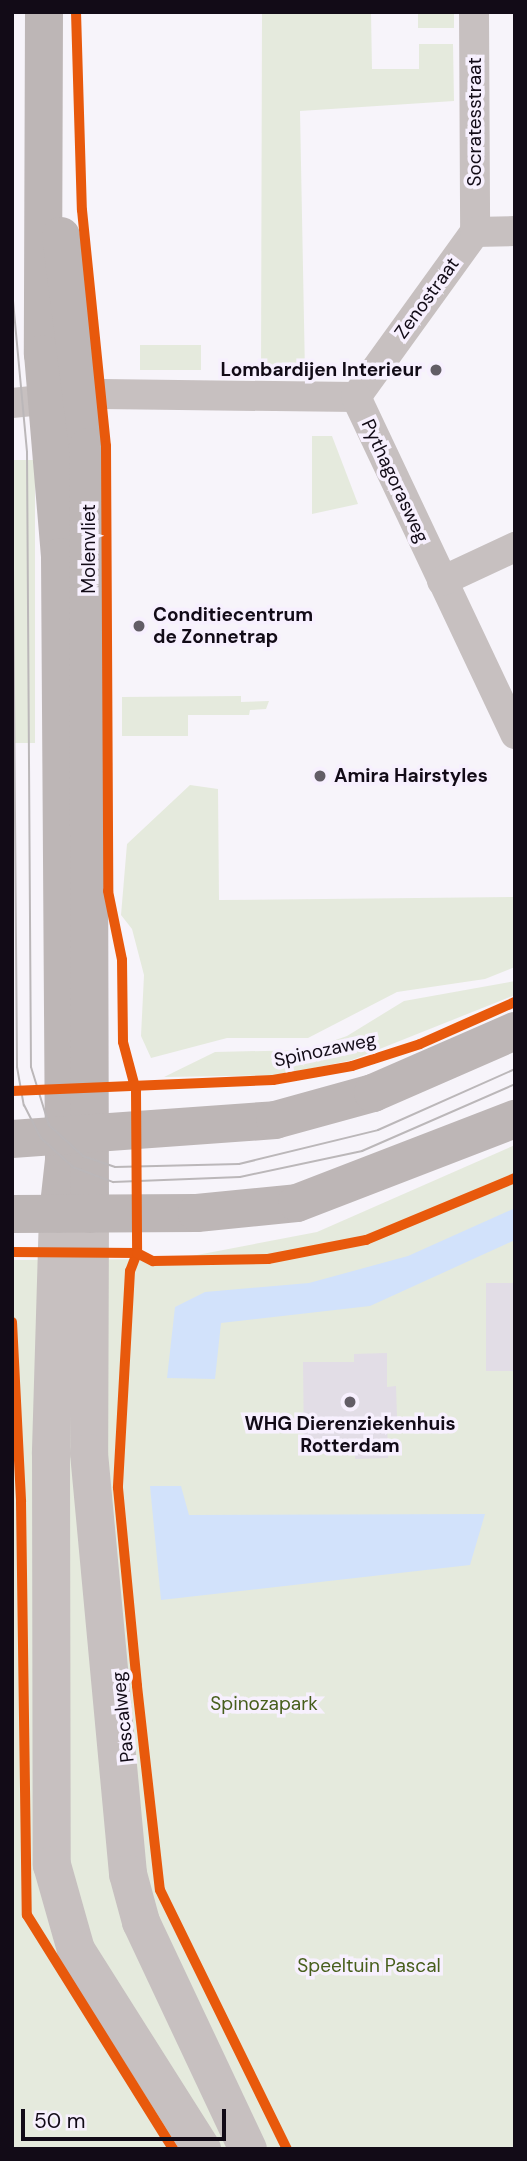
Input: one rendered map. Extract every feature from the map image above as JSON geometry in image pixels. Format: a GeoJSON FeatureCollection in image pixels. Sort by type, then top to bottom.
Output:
{"type":"FeatureCollection","features":[{"type":"Feature","properties":{"kind":"main road","name":"Molenvliet"},"geometry":{"type":"LineString","coordinates":[[44,12],[46,162],[29,401],[60,557],[78,1135]]}},
{"type":"Feature","properties":{"kind":"main road","name":"Molenvliet"},"geometry":{"type":"LineString","coordinates":[[46,162],[85,395],[78,1135]]}},
{"type":"Feature","properties":{"kind":"main road"},"geometry":{"type":"LineString","coordinates":[[12,1139],[275,1120],[373,1093],[515,1031]]}},
{"type":"Feature","properties":{"kind":"main road"},"geometry":{"type":"LineString","coordinates":[[12,1214],[197,1213],[297,1203],[515,1119]]}},
{"type":"Feature","properties":{"kind":"main road"},"geometry":{"type":"LineString","coordinates":[[74,1214],[78,1135]]}},
{"type":"Feature","properties":{"kind":"street","name":"Socratesstraat"},"geometry":{"type":"LineString","coordinates":[[474,12],[475,232]]}},
{"type":"Feature","properties":{"kind":"street"},"geometry":{"type":"LineString","coordinates":[[475,232],[515,231]]}},
{"type":"Feature","properties":{"kind":"street","name":"Zenostraat"},"geometry":{"type":"LineString","coordinates":[[356,397],[475,232]]}},
{"type":"Feature","properties":{"kind":"street"},"geometry":{"type":"LineString","coordinates":[[29,401],[85,395]]}},
{"type":"Feature","properties":{"kind":"street","name":"Pythagorasweg"},"geometry":{"type":"LineString","coordinates":[[85,395],[356,397],[515,734]]}},
{"type":"Feature","properties":{"kind":"street"},"geometry":{"type":"LineString","coordinates":[[442,581],[515,547]]}},
{"type":"Feature","properties":{"kind":"street"},"geometry":{"type":"LineString","coordinates":[[74,1214],[51,1454],[52,1864],[76,1950],[202,2149]]}},
{"type":"Feature","properties":{"kind":"street","name":"Pascalweg"},"geometry":{"type":"LineString","coordinates":[[74,1214],[89,1453],[128,1874],[141,1923],[248,2149]]}},
{"type":"Feature","properties":{"kind":"green space"},"geometry":{"type":"Polygon","coordinates":[[[262,12],[371,12],[372,69],[419,69],[419,44],[453,44],[454,101],[300,111],[305,373],[261,373],[262,12]]]}},
{"type":"Feature","properties":{"kind":"green space"},"geometry":{"type":"Polygon","coordinates":[[[418,12],[454,12],[454,28],[418,28],[418,12]]]}},
{"type":"Feature","properties":{"kind":"green space"},"geometry":{"type":"Polygon","coordinates":[[[140,345],[201,345],[201,370],[140,370],[140,345]]]}},
{"type":"Feature","properties":{"kind":"green space"},"geometry":{"type":"Polygon","coordinates":[[[312,436],[332,436],[358,504],[312,514],[312,436]]]}},
{"type":"Feature","properties":{"kind":"green space"},"geometry":{"type":"Polygon","coordinates":[[[12,460],[35,460],[35,743],[12,743],[12,460]]]}},
{"type":"Feature","properties":{"kind":"green space"},"geometry":{"type":"Polygon","coordinates":[[[241,696],[241,702],[269,701],[266,709],[250,710],[249,715],[188,715],[188,736],[122,736],[122,697],[241,696]]]}},
{"type":"Feature","properties":{"kind":"green space"},"geometry":{"type":"Polygon","coordinates":[[[190,785],[218,789],[219,900],[515,897],[515,967],[485,979],[397,992],[308,1038],[227,1038],[151,1058],[141,1036],[144,975],[132,929],[121,915],[127,844],[190,785]]]}},
{"type":"Feature","properties":{"kind":"green space"},"geometry":{"type":"Polygon","coordinates":[[[515,981],[515,995],[352,1060],[281,1075],[164,1077],[215,1052],[307,1050],[347,1036],[404,1001],[515,981]]]}},
{"type":"Feature","properties":{"kind":"green space","name":"Spinozapark"},"geometry":{"type":"Polygon","coordinates":[[[515,1145],[515,2149],[12,2149],[12,1260],[176,1259],[317,1232],[515,1145]]]}},
{"type":"Feature","properties":{"kind":"water"},"geometry":{"type":"Polygon","coordinates":[[[515,1208],[515,1240],[370,1306],[221,1323],[215,1379],[167,1378],[175,1307],[205,1292],[309,1283],[408,1256],[515,1208]]]}},
{"type":"Feature","properties":{"kind":"water"},"geometry":{"type":"Polygon","coordinates":[[[150,1486],[181,1486],[189,1515],[485,1514],[470,1565],[161,1600],[150,1486]]]}},
{"type":"Feature","properties":{"kind":"building"},"geometry":{"type":"Polygon","coordinates":[[[486,1283],[515,1283],[515,1371],[486,1371],[486,1283]]]}},
{"type":"Feature","properties":{"kind":"building","name":"WHG Dierenziekenhuis Rotterdam"},"geometry":{"type":"Polygon","coordinates":[[[387,1353],[387,1387],[396,1386],[397,1417],[387,1417],[388,1458],[355,1459],[355,1451],[304,1451],[303,1362],[354,1362],[354,1354],[387,1353]]]}},
{"type":"Feature","properties":{"kind":"tram line"},"geometry":{"type":"LineString","coordinates":[[12,290],[27,452],[31,1067],[49,1125],[83,1156],[115,1167],[239,1164],[378,1130],[515,1069]]}},
{"type":"Feature","properties":{"kind":"tram line"},"geometry":{"type":"LineString","coordinates":[[12,442],[17,1067],[24,1105],[41,1138],[73,1167],[113,1182],[240,1177],[362,1151],[515,1084]]}},
{"type":"Feature","properties":{"kind":"cycle path"},"geometry":{"type":"LineString","coordinates":[[76,12],[82,210],[106,446],[108,891],[122,960],[123,1042],[136,1091],[137,1253],[130,1271],[118,1488],[137,1686],[160,1890],[287,2149]]}},
{"type":"Feature","properties":{"kind":"cycle path","name":"Spinozaweg"},"geometry":{"type":"LineString","coordinates":[[12,1091],[273,1080],[352,1066],[420,1044],[515,1002]]}},
{"type":"Feature","properties":{"kind":"cycle path"},"geometry":{"type":"LineString","coordinates":[[12,1252],[137,1253],[153,1261],[268,1259],[366,1240],[515,1178]]}},
{"type":"Feature","properties":{"kind":"cycle path"},"geometry":{"type":"LineString","coordinates":[[12,1322],[21,1502],[27,1915],[173,2149]]}},
{"type":"Feature","properties":{"kind":"place","name":"Lombardijen Interieur"},"geometry":{"type":"Point","coordinates":[436,370]}},
{"type":"Feature","properties":{"kind":"place","name":"Conditiecentrum de Zonnetrap"},"geometry":{"type":"Point","coordinates":[139,626]}},
{"type":"Feature","properties":{"kind":"place","name":"Amira Hairstyles"},"geometry":{"type":"Point","coordinates":[320,776]}},
{"type":"Feature","properties":{"kind":"place","name":"WHG Dierenziekenhuis Rotterdam"},"geometry":{"type":"Point","coordinates":[350,1402]}},
{"type":"Feature","properties":{"kind":"park label","name":"Speeltuin Pascal"},"geometry":{"type":"Point","coordinates":[369,1966]}}]}
